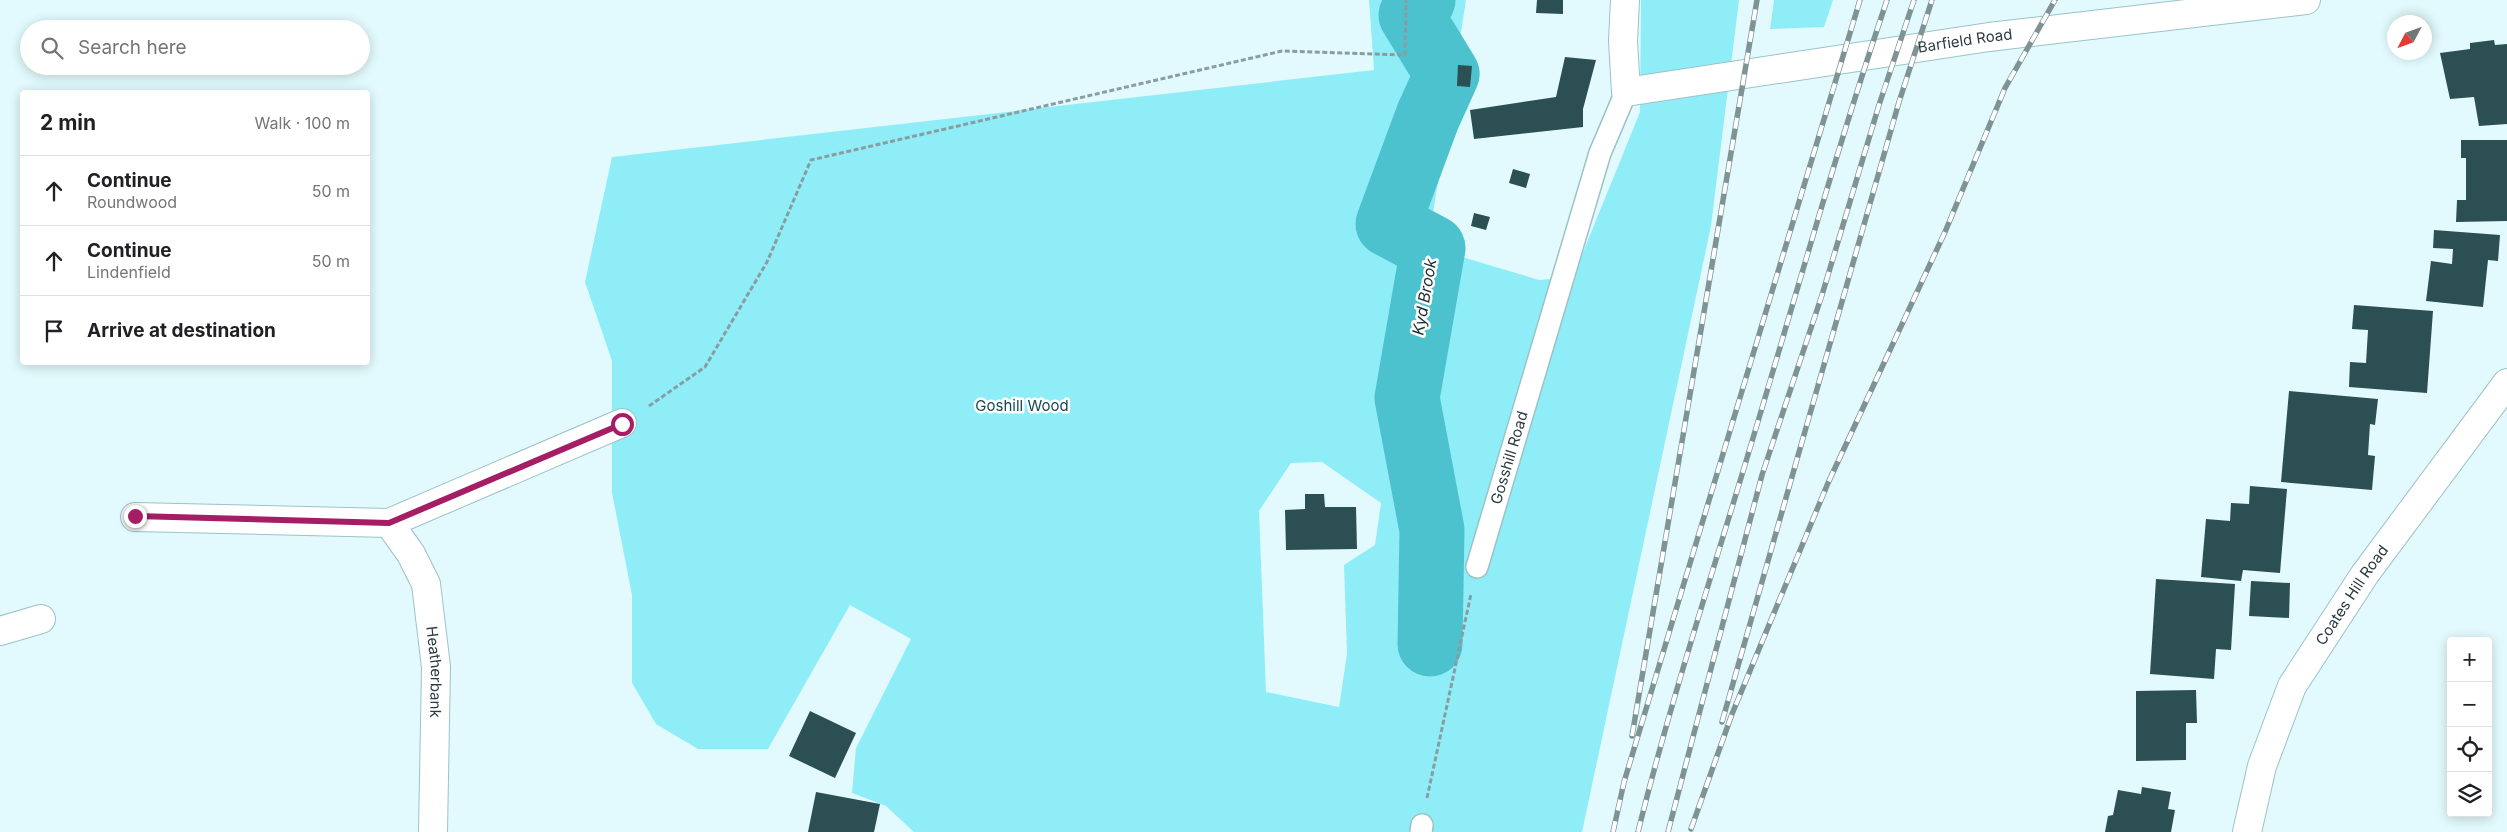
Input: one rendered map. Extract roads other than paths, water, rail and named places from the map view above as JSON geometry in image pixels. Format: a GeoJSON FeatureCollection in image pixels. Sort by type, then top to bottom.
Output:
{"type":"FeatureCollection","features":[{"type":"Feature","properties":{"kind":"street"},"geometry":{"type":"LineString","coordinates":[[1625,0],[1623,41],[1626,92]]}},
{"type":"Feature","properties":{"kind":"street","name":"Barfield Road"},"geometry":{"type":"LineString","coordinates":[[1626,92],[1989,37],[2306,0]]}},
{"type":"Feature","properties":{"kind":"street","name":"Coates Hill Road"},"geometry":{"type":"LineString","coordinates":[[2247,832],[2262,766],[2292,686],[2365,574],[2507,383]]}},
{"type":"Feature","properties":{"kind":"street"},"geometry":{"type":"LineString","coordinates":[[135,516],[389,523],[622,424]]}},
{"type":"Feature","properties":{"kind":"street","name":"Heatherbank"},"geometry":{"type":"LineString","coordinates":[[389,523],[411,554],[426,584],[436,667],[433,832]]}},
{"type":"Feature","properties":{"kind":"street"},"geometry":{"type":"LineString","coordinates":[[0,631],[41,619]]}},
{"type":"Feature","properties":{"kind":"lane","name":"Gosshill Road"},"geometry":{"type":"LineString","coordinates":[[1477,567],[1600,154],[1626,92]]}},
{"type":"Feature","properties":{"kind":"waterway","name":"Kyd Brook"},"geometry":{"type":"LineString","coordinates":[[1423,0],[1411,15],[1447,74],[1428,116],[1388,224],[1433,248],[1407,398],[1432,530],[1430,644]]}},
{"type":"Feature","properties":{"kind":"railway"},"geometry":{"type":"LineString","coordinates":[[1632,736],[1757,0]]}},
{"type":"Feature","properties":{"kind":"railway"},"geometry":{"type":"LineString","coordinates":[[1613,832],[1624,782],[1860,0]]}},
{"type":"Feature","properties":{"kind":"railway"},"geometry":{"type":"LineString","coordinates":[[1638,832],[1693,634],[1835,164],[1887,0]]}},
{"type":"Feature","properties":{"kind":"railway"},"geometry":{"type":"LineString","coordinates":[[1668,832],[1762,475],[1822,295],[1879,105],[1914,0]]}},
{"type":"Feature","properties":{"kind":"railway"},"geometry":{"type":"LineString","coordinates":[[1722,722],[1899,102],[1932,0]]}},
{"type":"Feature","properties":{"kind":"railway"},"geometry":{"type":"LineString","coordinates":[[1691,829],[1732,714],[1828,483],[1945,232],[2005,88],[2055,0]]}},
{"type":"Feature","properties":{"kind":"park label","name":"Goshill Wood"},"geometry":{"type":"Point","coordinates":[1022,406]}}]}
